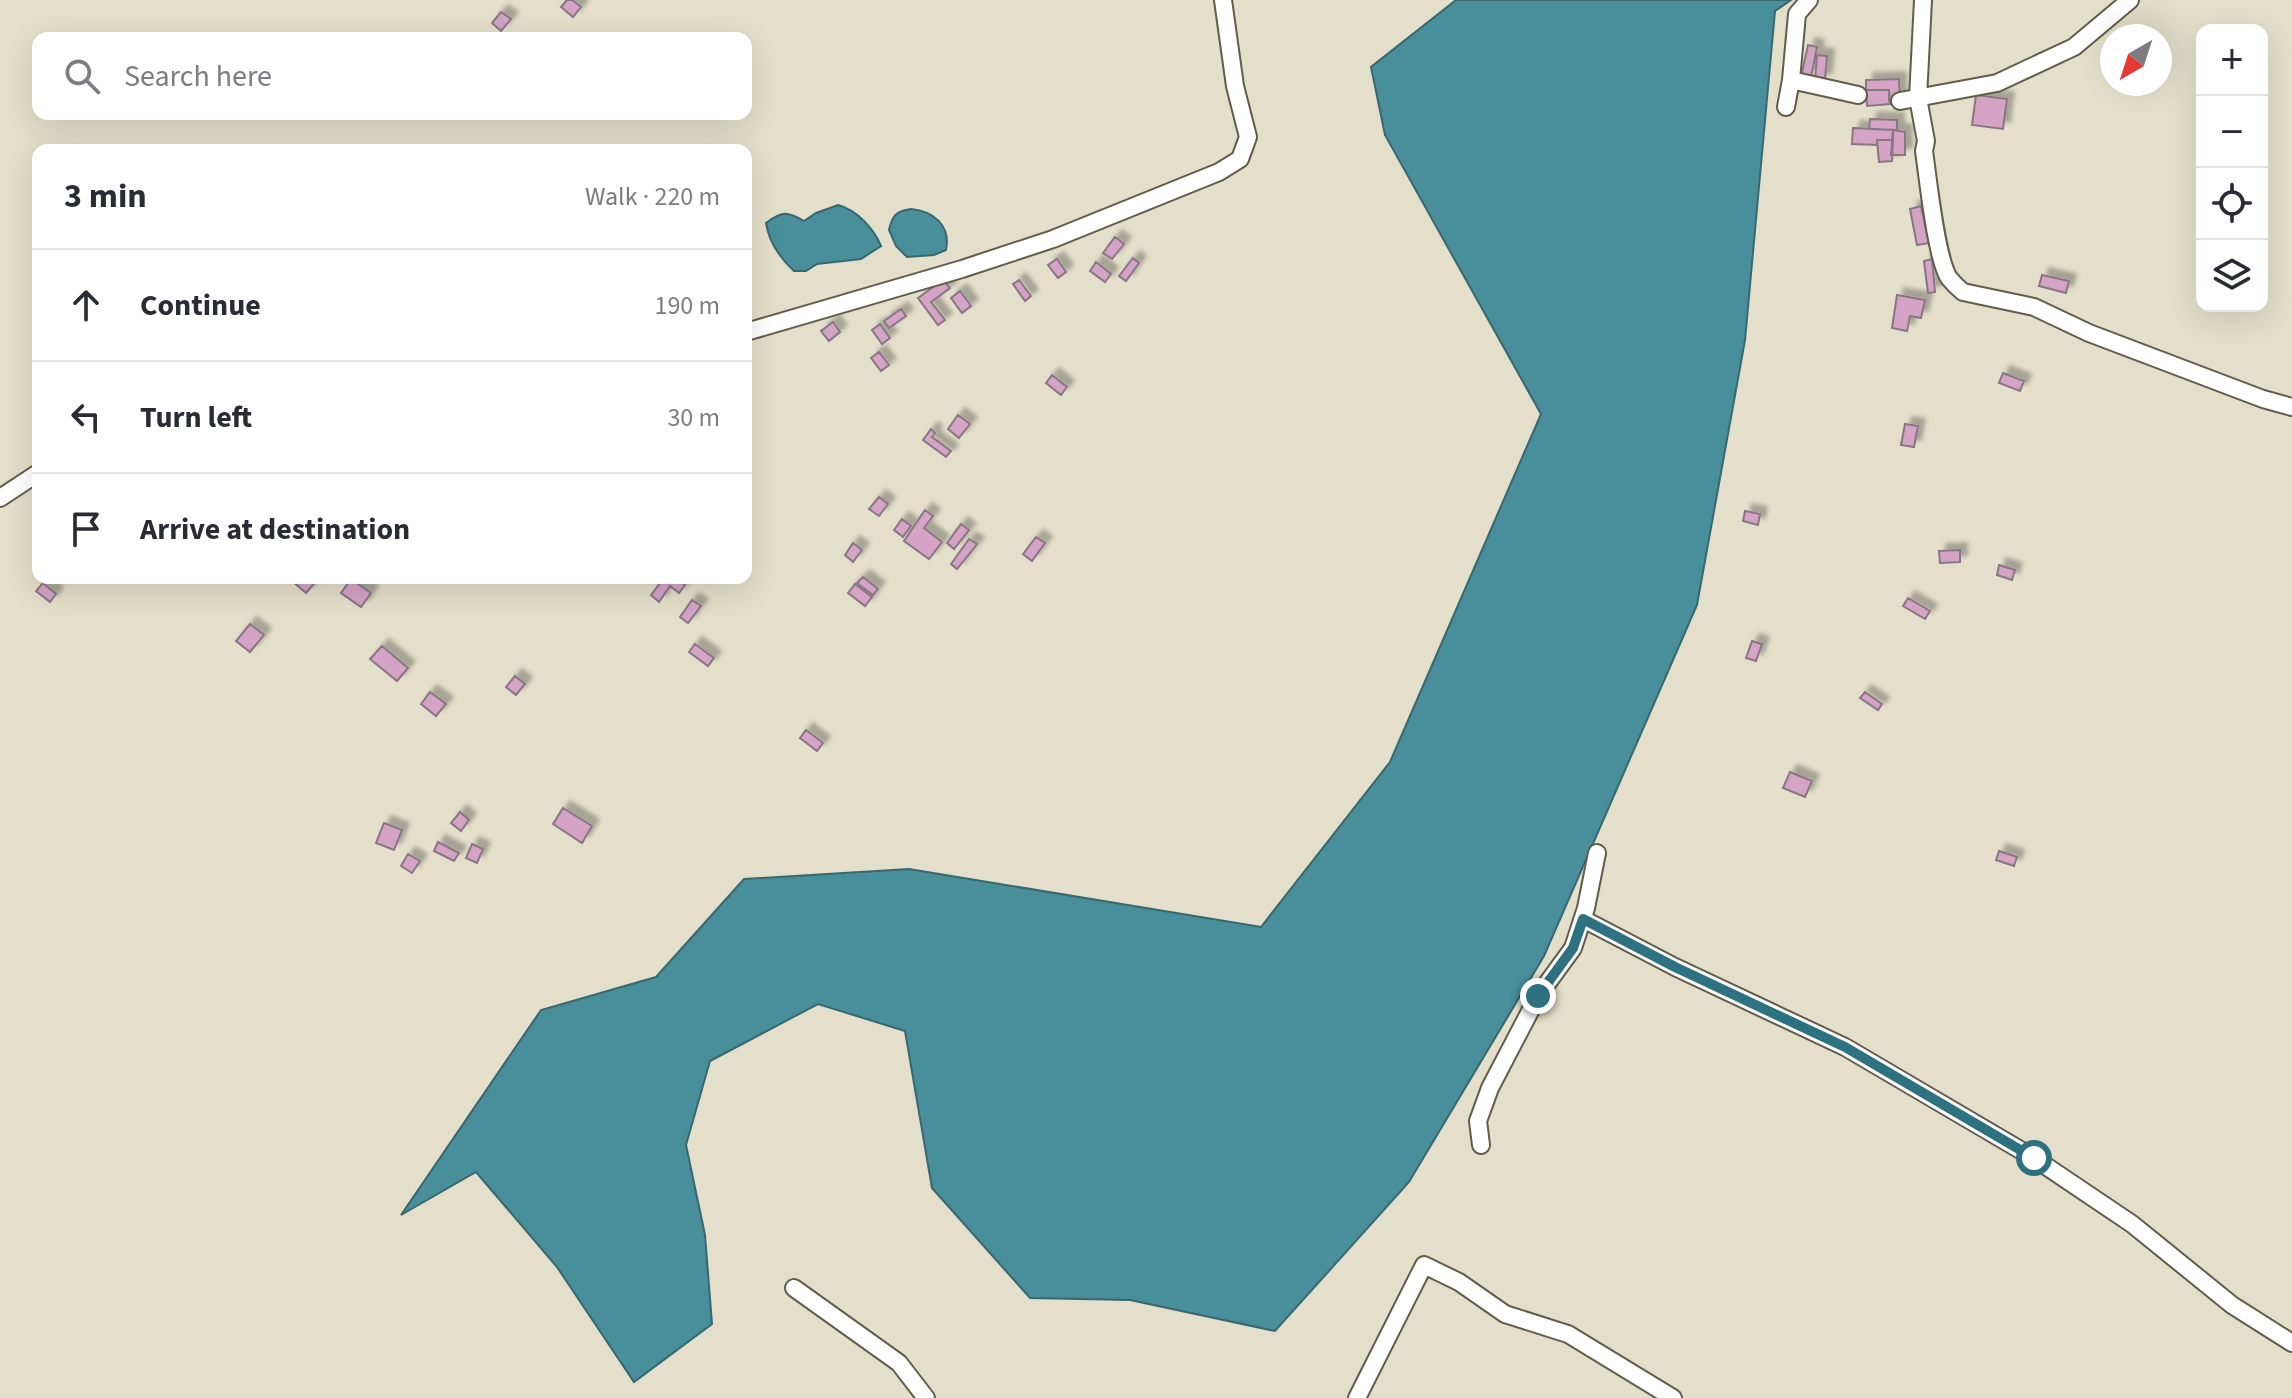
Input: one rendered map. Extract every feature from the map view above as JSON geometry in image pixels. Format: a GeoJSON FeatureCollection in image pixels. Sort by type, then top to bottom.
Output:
{"type":"FeatureCollection","features":[{"type":"Feature","properties":{"kind":"street"},"geometry":{"type":"LineString","coordinates":[[752,330],[1053,239],[1219,172],[1240,159],[1248,137],[1235,86],[1223,0]]}},
{"type":"Feature","properties":{"kind":"street"},"geometry":{"type":"LineString","coordinates":[[1786,107],[1797,14],[1809,0]]}},
{"type":"Feature","properties":{"kind":"street"},"geometry":{"type":"LineString","coordinates":[[1923,0],[1918,98],[1937,236],[1948,276],[1963,292],[2034,307],[2089,333],[2263,399],[2292,407]]}},
{"type":"Feature","properties":{"kind":"street"},"geometry":{"type":"LineString","coordinates":[[1900,101],[1997,83],[2074,47],[2130,0]]}},
{"type":"Feature","properties":{"kind":"street"},"geometry":{"type":"LineString","coordinates":[[1791,80],[1858,95]]}},
{"type":"Feature","properties":{"kind":"street"},"geometry":{"type":"LineString","coordinates":[[0,498],[32,477]]}},
{"type":"Feature","properties":{"kind":"street"},"geometry":{"type":"LineString","coordinates":[[1481,1145],[1478,1121],[1490,1088],[1538,996],[1573,948],[1583,919],[1597,853]]}},
{"type":"Feature","properties":{"kind":"street"},"geometry":{"type":"LineString","coordinates":[[1583,919],[1675,967],[1845,1047],[2008,1142],[2132,1224],[2232,1305],[2292,1343]]}},
{"type":"Feature","properties":{"kind":"street"},"geometry":{"type":"LineString","coordinates":[[1357,1398],[1424,1265],[1459,1282],[1505,1314],[1568,1334],[1673,1398]]}},
{"type":"Feature","properties":{"kind":"street"},"geometry":{"type":"LineString","coordinates":[[794,1288],[899,1363],[926,1398]]}},
{"type":"Feature","properties":{"kind":"water"},"geometry":{"type":"Polygon","coordinates":[[[1456,0],[1791,0],[1775,11],[1745,340],[1697,605],[1544,956],[1409,1182],[1275,1331],[1130,1300],[1030,1298],[932,1188],[905,1031],[818,1004],[710,1061],[686,1145],[705,1235],[712,1324],[634,1382],[557,1267],[476,1172],[401,1215],[541,1010],[656,977],[744,879],[909,869],[1261,927],[1390,762],[1541,414],[1385,135],[1371,67],[1456,0]]]}},
{"type":"Feature","properties":{"kind":"water"},"geometry":{"type":"Polygon","coordinates":[[[838,205],[864,221],[881,246],[861,259],[817,264],[806,271],[794,271],[776,249],[766,223],[785,214],[804,221],[838,205]]]}},
{"type":"Feature","properties":{"kind":"water"},"geometry":{"type":"Polygon","coordinates":[[[911,209],[939,221],[946,233],[946,250],[934,255],[907,257],[896,246],[889,230],[892,221],[898,213],[911,209]]]}},
{"type":"Feature","properties":{"kind":"building"},"geometry":{"type":"Polygon","coordinates":[[[567,0],[581,7],[573,17],[561,7],[567,0]]]}},
{"type":"Feature","properties":{"kind":"building"},"geometry":{"type":"Polygon","coordinates":[[[501,12],[511,19],[501,31],[492,23],[501,12]]]}},
{"type":"Feature","properties":{"kind":"building"},"geometry":{"type":"Polygon","coordinates":[[[1808,45],[1817,47],[1811,77],[1801,77],[1808,45]]]}},
{"type":"Feature","properties":{"kind":"building"},"geometry":{"type":"Polygon","coordinates":[[[1817,55],[1827,56],[1825,80],[1815,80],[1817,55]]]}},
{"type":"Feature","properties":{"kind":"building"},"geometry":{"type":"Polygon","coordinates":[[[1899,79],[1900,101],[1889,101],[1889,90],[1866,90],[1866,80],[1899,79]]]}},
{"type":"Feature","properties":{"kind":"building"},"geometry":{"type":"Polygon","coordinates":[[[1866,90],[1889,90],[1890,104],[1867,106],[1866,90]]]}},
{"type":"Feature","properties":{"kind":"building"},"geometry":{"type":"Polygon","coordinates":[[[1976,95],[2007,99],[2003,129],[1972,125],[1976,95]]]}},
{"type":"Feature","properties":{"kind":"building"},"geometry":{"type":"Polygon","coordinates":[[[1870,119],[1897,120],[1897,130],[1869,129],[1870,119]]]}},
{"type":"Feature","properties":{"kind":"building"},"geometry":{"type":"Polygon","coordinates":[[[1853,128],[1893,130],[1893,140],[1877,140],[1877,145],[1852,144],[1853,128]]]}},
{"type":"Feature","properties":{"kind":"building"},"geometry":{"type":"Polygon","coordinates":[[[1893,130],[1905,132],[1905,155],[1891,155],[1893,130]]]}},
{"type":"Feature","properties":{"kind":"building"},"geometry":{"type":"Polygon","coordinates":[[[1877,140],[1893,140],[1892,161],[1879,162],[1877,140]]]}},
{"type":"Feature","properties":{"kind":"building"},"geometry":{"type":"Polygon","coordinates":[[[1921,206],[1929,243],[1917,245],[1910,209],[1921,206]]]}},
{"type":"Feature","properties":{"kind":"building"},"geometry":{"type":"Polygon","coordinates":[[[1115,237],[1124,244],[1112,259],[1103,253],[1115,237]]]}},
{"type":"Feature","properties":{"kind":"building"},"geometry":{"type":"Polygon","coordinates":[[[1133,258],[1139,263],[1126,281],[1119,276],[1133,258]]]}},
{"type":"Feature","properties":{"kind":"building"},"geometry":{"type":"Polygon","coordinates":[[[1057,259],[1066,272],[1058,278],[1048,265],[1057,259]]]}},
{"type":"Feature","properties":{"kind":"building"},"geometry":{"type":"Polygon","coordinates":[[[1932,259],[1935,292],[1928,293],[1924,261],[1932,259]]]}},
{"type":"Feature","properties":{"kind":"building"},"geometry":{"type":"Polygon","coordinates":[[[1096,262],[1111,274],[1105,282],[1090,271],[1096,262]]]}},
{"type":"Feature","properties":{"kind":"building"},"geometry":{"type":"Polygon","coordinates":[[[2042,275],[2069,281],[2066,293],[2039,286],[2042,275]]]}},
{"type":"Feature","properties":{"kind":"building"},"geometry":{"type":"Polygon","coordinates":[[[943,280],[950,288],[931,302],[945,320],[938,325],[918,298],[943,280]]]}},
{"type":"Feature","properties":{"kind":"building"},"geometry":{"type":"Polygon","coordinates":[[[1019,280],[1031,296],[1025,301],[1013,284],[1019,280]]]}},
{"type":"Feature","properties":{"kind":"building"},"geometry":{"type":"Polygon","coordinates":[[[960,291],[971,306],[962,313],[951,298],[960,291]]]}},
{"type":"Feature","properties":{"kind":"building"},"geometry":{"type":"Polygon","coordinates":[[[1897,295],[1925,300],[1921,318],[1910,316],[1907,331],[1892,328],[1897,295]]]}},
{"type":"Feature","properties":{"kind":"building"},"geometry":{"type":"Polygon","coordinates":[[[901,309],[906,316],[889,328],[884,321],[901,309]]]}},
{"type":"Feature","properties":{"kind":"building"},"geometry":{"type":"Polygon","coordinates":[[[833,322],[840,332],[829,341],[821,331],[833,322]]]}},
{"type":"Feature","properties":{"kind":"building"},"geometry":{"type":"Polygon","coordinates":[[[880,324],[890,338],[882,344],[872,330],[880,324]]]}},
{"type":"Feature","properties":{"kind":"building"},"geometry":{"type":"Polygon","coordinates":[[[879,352],[889,365],[881,371],[871,358],[879,352]]]}},
{"type":"Feature","properties":{"kind":"building"},"geometry":{"type":"Polygon","coordinates":[[[2003,373],[2024,381],[2020,391],[1999,383],[2003,373]]]}},
{"type":"Feature","properties":{"kind":"building"},"geometry":{"type":"Polygon","coordinates":[[[1052,375],[1067,387],[1061,395],[1046,383],[1052,375]]]}},
{"type":"Feature","properties":{"kind":"building"},"geometry":{"type":"Polygon","coordinates":[[[958,415],[970,424],[959,438],[948,429],[958,415]]]}},
{"type":"Feature","properties":{"kind":"building"},"geometry":{"type":"Polygon","coordinates":[[[1905,424],[1918,426],[1914,447],[1901,445],[1905,424]]]}},
{"type":"Feature","properties":{"kind":"building"},"geometry":{"type":"Polygon","coordinates":[[[931,429],[935,433],[932,437],[951,451],[946,457],[923,440],[931,429]]]}},
{"type":"Feature","properties":{"kind":"building"},"geometry":{"type":"Polygon","coordinates":[[[879,497],[888,504],[879,516],[869,509],[879,497]]]}},
{"type":"Feature","properties":{"kind":"building"},"geometry":{"type":"Polygon","coordinates":[[[925,510],[933,516],[924,528],[942,542],[929,559],[904,541],[925,510]]]}},
{"type":"Feature","properties":{"kind":"building"},"geometry":{"type":"Polygon","coordinates":[[[1745,511],[1760,514],[1758,525],[1743,521],[1745,511]]]}},
{"type":"Feature","properties":{"kind":"building"},"geometry":{"type":"Polygon","coordinates":[[[902,519],[911,526],[903,537],[894,530],[902,519]]]}},
{"type":"Feature","properties":{"kind":"building"},"geometry":{"type":"Polygon","coordinates":[[[961,524],[969,530],[954,549],[947,543],[961,524]]]}},
{"type":"Feature","properties":{"kind":"building"},"geometry":{"type":"Polygon","coordinates":[[[1036,537],[1045,543],[1032,561],[1023,554],[1036,537]]]}},
{"type":"Feature","properties":{"kind":"building"},"geometry":{"type":"Polygon","coordinates":[[[969,539],[977,544],[957,569],[951,564],[969,539]]]}},
{"type":"Feature","properties":{"kind":"building"},"geometry":{"type":"Polygon","coordinates":[[[853,543],[862,550],[853,562],[845,555],[853,543]]]}},
{"type":"Feature","properties":{"kind":"building"},"geometry":{"type":"Polygon","coordinates":[[[1960,550],[1960,562],[1940,563],[1939,551],[1960,550]]]}},
{"type":"Feature","properties":{"kind":"building"},"geometry":{"type":"Polygon","coordinates":[[[1999,565],[2015,570],[2012,580],[1997,575],[1999,565]]]}},
{"type":"Feature","properties":{"kind":"building"},"geometry":{"type":"Polygon","coordinates":[[[863,577],[878,589],[873,595],[857,583],[863,577]]]}},
{"type":"Feature","properties":{"kind":"building"},"geometry":{"type":"Polygon","coordinates":[[[44,584],[56,594],[50,602],[36,591],[44,584]]]}},
{"type":"Feature","properties":{"kind":"building"},"geometry":{"type":"Polygon","coordinates":[[[296,584],[314,584],[306,593],[296,584]]]}},
{"type":"Feature","properties":{"kind":"building"},"geometry":{"type":"Polygon","coordinates":[[[347,584],[358,584],[371,593],[361,607],[341,593],[347,584]]]}},
{"type":"Feature","properties":{"kind":"building"},"geometry":{"type":"Polygon","coordinates":[[[659,584],[685,585],[679,593],[670,586],[659,602],[651,595],[659,584]]]}},
{"type":"Feature","properties":{"kind":"building"},"geometry":{"type":"Polygon","coordinates":[[[855,584],[872,597],[865,606],[848,593],[855,584]]]}},
{"type":"Feature","properties":{"kind":"building"},"geometry":{"type":"Polygon","coordinates":[[[1908,598],[1930,611],[1925,619],[1903,606],[1908,598]]]}},
{"type":"Feature","properties":{"kind":"building"},"geometry":{"type":"Polygon","coordinates":[[[692,600],[701,606],[688,623],[680,617],[692,600]]]}},
{"type":"Feature","properties":{"kind":"building"},"geometry":{"type":"Polygon","coordinates":[[[250,624],[264,635],[250,652],[236,641],[250,624]]]}},
{"type":"Feature","properties":{"kind":"building"},"geometry":{"type":"Polygon","coordinates":[[[1752,641],[1762,644],[1756,661],[1746,658],[1752,641]]]}},
{"type":"Feature","properties":{"kind":"building"},"geometry":{"type":"Polygon","coordinates":[[[695,644],[714,658],[708,666],[689,652],[695,644]]]}},
{"type":"Feature","properties":{"kind":"building"},"geometry":{"type":"Polygon","coordinates":[[[382,646],[408,668],[397,681],[370,659],[382,646]]]}},
{"type":"Feature","properties":{"kind":"building"},"geometry":{"type":"Polygon","coordinates":[[[515,676],[525,684],[516,695],[506,687],[515,676]]]}},
{"type":"Feature","properties":{"kind":"building"},"geometry":{"type":"Polygon","coordinates":[[[430,692],[446,704],[436,716],[421,704],[430,692]]]}},
{"type":"Feature","properties":{"kind":"building"},"geometry":{"type":"Polygon","coordinates":[[[1865,692],[1882,704],[1878,710],[1860,698],[1865,692]]]}},
{"type":"Feature","properties":{"kind":"building"},"geometry":{"type":"Polygon","coordinates":[[[806,730],[823,743],[817,751],[800,738],[806,730]]]}},
{"type":"Feature","properties":{"kind":"building"},"geometry":{"type":"Polygon","coordinates":[[[1790,772],[1812,781],[1805,797],[1783,788],[1790,772]]]}},
{"type":"Feature","properties":{"kind":"building"},"geometry":{"type":"Polygon","coordinates":[[[563,808],[592,826],[582,843],[553,824],[563,808]]]}},
{"type":"Feature","properties":{"kind":"building"},"geometry":{"type":"Polygon","coordinates":[[[460,812],[469,820],[461,831],[451,823],[460,812]]]}},
{"type":"Feature","properties":{"kind":"building"},"geometry":{"type":"Polygon","coordinates":[[[384,823],[402,830],[394,850],[376,843],[384,823]]]}},
{"type":"Feature","properties":{"kind":"building"},"geometry":{"type":"Polygon","coordinates":[[[438,842],[459,853],[454,861],[434,851],[438,842]]]}},
{"type":"Feature","properties":{"kind":"building"},"geometry":{"type":"Polygon","coordinates":[[[472,844],[483,849],[477,863],[466,858],[472,844]]]}},
{"type":"Feature","properties":{"kind":"building"},"geometry":{"type":"Polygon","coordinates":[[[1999,851],[2017,857],[2014,866],[1996,860],[1999,851]]]}},
{"type":"Feature","properties":{"kind":"building"},"geometry":{"type":"Polygon","coordinates":[[[408,854],[420,861],[412,873],[401,866],[408,854]]]}},
{"type":"Feature","properties":{"kind":"route"},"geometry":{"type":"LineString","coordinates":[[1538,996],[1573,948],[1583,919],[1675,967],[1845,1047],[2034,1158]]}}]}
